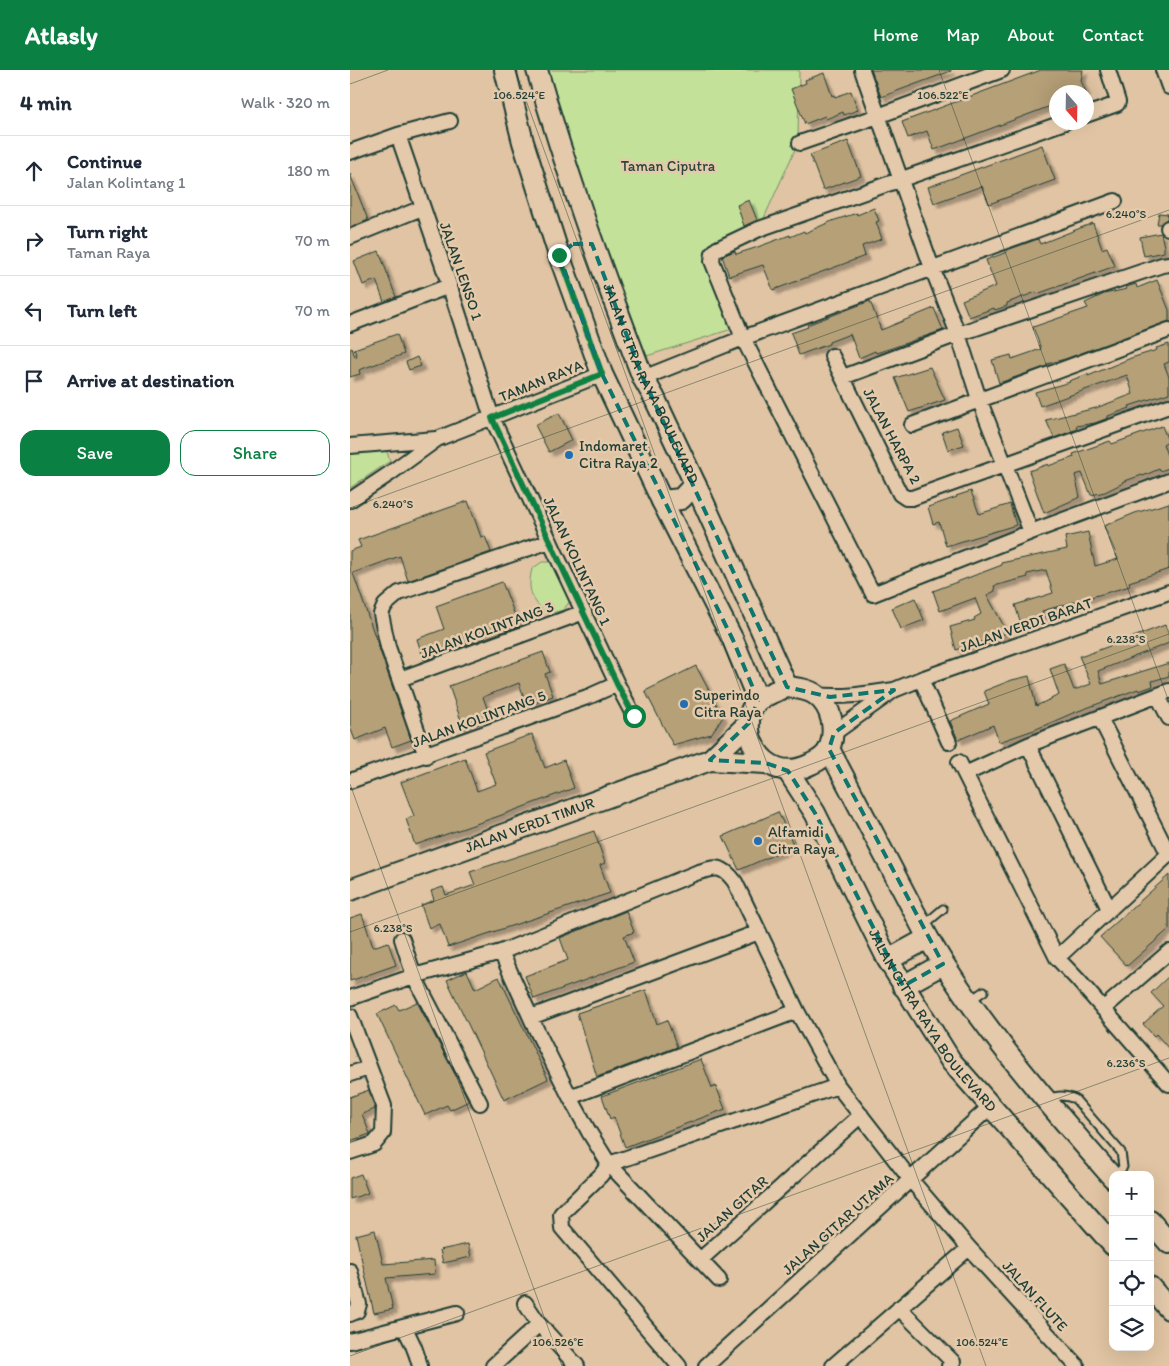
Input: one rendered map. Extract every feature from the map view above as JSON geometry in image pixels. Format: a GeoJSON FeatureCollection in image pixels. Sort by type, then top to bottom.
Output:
{"type":"FeatureCollection","features":[{"type":"Feature","properties":{"kind":"main road"},"geometry":{"type":"LineString","coordinates":[[505,70],[523,142],[559,255],[602,374],[662,501],[733,640],[758,700]]}},
{"type":"Feature","properties":{"kind":"main road","name":"JALAN CITRA RAYA BOULEVARD"},"geometry":{"type":"LineString","coordinates":[[537,70],[557,141],[592,244],[643,378],[654,397],[695,484],[787,687]]}},
{"type":"Feature","properties":{"kind":"main road"},"geometry":{"type":"LineString","coordinates":[[559,255],[573,244],[580,242],[592,244]]}},
{"type":"Feature","properties":{"kind":"main road"},"geometry":{"type":"LineString","coordinates":[[662,501],[681,499],[695,484]]}},
{"type":"Feature","properties":{"kind":"main road"},"geometry":{"type":"LineString","coordinates":[[832,741],[818,760],[805,768],[788,771],[776,769],[766,763],[756,750],[749,723],[752,710],[758,700],[787,687],[801,689],[816,695],[825,706],[832,719],[832,741],[925,933],[943,964],[976,996],[1045,1100],[1109,1173]]}},
{"type":"Feature","properties":{"kind":"main road","name":"JALAN VERDI TIMUR"},"geometry":{"type":"LineString","coordinates":[[710,760],[749,723]]}},
{"type":"Feature","properties":{"kind":"main road","name":"JALAN VERDI TIMUR"},"geometry":{"type":"LineString","coordinates":[[350,890],[710,760],[766,763]]}},
{"type":"Feature","properties":{"kind":"main road","name":"JALAN CITRA RAYA BOULEVARD"},"geometry":{"type":"LineString","coordinates":[[788,771],[815,813],[888,960],[951,1061],[1109,1240]]}},
{"type":"Feature","properties":{"kind":"main road"},"geometry":{"type":"LineString","coordinates":[[888,960],[925,933]]}},
{"type":"Feature","properties":{"kind":"main road"},"geometry":{"type":"LineString","coordinates":[[903,986],[943,964]]}},
{"type":"Feature","properties":{"kind":"main road"},"geometry":{"type":"LineString","coordinates":[[1154,1226],[1169,1243]]}},
{"type":"Feature","properties":{"kind":"main road"},"geometry":{"type":"LineString","coordinates":[[1154,1291],[1169,1308]]}},
{"type":"Feature","properties":{"kind":"street"},"geometry":{"type":"LineString","coordinates":[[862,70],[1004,465],[1031,532]]}},
{"type":"Feature","properties":{"kind":"street"},"geometry":{"type":"LineString","coordinates":[[800,143],[1002,70]]}},
{"type":"Feature","properties":{"kind":"street"},"geometry":{"type":"LineString","coordinates":[[1094,112],[1118,102],[1108,70]]}},
{"type":"Feature","properties":{"kind":"street"},"geometry":{"type":"LineString","coordinates":[[1163,70],[1169,86]]}},
{"type":"Feature","properties":{"kind":"street"},"geometry":{"type":"LineString","coordinates":[[350,152],[398,135],[450,121]]}},
{"type":"Feature","properties":{"kind":"street"},"geometry":{"type":"LineString","coordinates":[[1049,128],[759,229],[724,244],[713,253],[712,257],[716,271],[743,338],[873,594],[1031,532],[1169,481]]}},
{"type":"Feature","properties":{"kind":"street","name":"JALAN LENSO 1"},"geometry":{"type":"LineString","coordinates":[[398,135],[492,418]]}},
{"type":"Feature","properties":{"kind":"street"},"geometry":{"type":"LineString","coordinates":[[643,378],[743,338],[1115,201]]}},
{"type":"Feature","properties":{"kind":"street"},"geometry":{"type":"LineString","coordinates":[[350,237],[422,208]]}},
{"type":"Feature","properties":{"kind":"street","name":"JALAN HARPA 2"},"geometry":{"type":"LineString","coordinates":[[843,377],[958,334],[1169,264]]}},
{"type":"Feature","properties":{"kind":"street"},"geometry":{"type":"LineString","coordinates":[[350,324],[449,286]]}},
{"type":"Feature","properties":{"kind":"street"},"geometry":{"type":"LineString","coordinates":[[912,425],[1169,330]]}},
{"type":"Feature","properties":{"kind":"street","name":"JALAN HARPA 2"},"geometry":{"type":"LineString","coordinates":[[832,356],[900,494],[912,498],[1169,406]]}},
{"type":"Feature","properties":{"kind":"street","name":"TAMAN RAYA"},"geometry":{"type":"LineString","coordinates":[[437,439],[602,374]]}},
{"type":"Feature","properties":{"kind":"street","name":"JALAN KOLINTANG 1"},"geometry":{"type":"LineString","coordinates":[[492,418],[617,684],[634,716]]}},
{"type":"Feature","properties":{"kind":"street"},"geometry":{"type":"LineString","coordinates":[[350,446],[437,439]]}},
{"type":"Feature","properties":{"kind":"street"},"geometry":{"type":"LineString","coordinates":[[350,500],[437,439]]}},
{"type":"Feature","properties":{"kind":"street"},"geometry":{"type":"LineString","coordinates":[[426,756],[388,647],[381,614],[385,605],[399,593],[550,541]]}},
{"type":"Feature","properties":{"kind":"street","name":"JALAN VERDI BARAT"},"geometry":{"type":"LineString","coordinates":[[816,695],[830,697],[850,696],[894,690],[1169,592]]}},
{"type":"Feature","properties":{"kind":"street","name":"JALAN KOLINTANG 3"},"geometry":{"type":"LineString","coordinates":[[400,679],[584,612]]}},
{"type":"Feature","properties":{"kind":"street"},"geometry":{"type":"LineString","coordinates":[[921,679],[949,742]]}},
{"type":"Feature","properties":{"kind":"street","name":"JALAN KOLINTANG 5"},"geometry":{"type":"LineString","coordinates":[[350,782],[590,696],[617,684]]}},
{"type":"Feature","properties":{"kind":"street","name":"JALAN VERDI BARAT"},"geometry":{"type":"LineString","coordinates":[[832,741],[894,690]]}},
{"type":"Feature","properties":{"kind":"street"},"geometry":{"type":"LineString","coordinates":[[1169,718],[1164,693],[962,768],[1057,958],[1169,1084]]}},
{"type":"Feature","properties":{"kind":"street"},"geometry":{"type":"LineString","coordinates":[[1057,958],[1169,855],[1100,718]]}},
{"type":"Feature","properties":{"kind":"street"},"geometry":{"type":"LineString","coordinates":[[1028,745],[1109,909]]}},
{"type":"Feature","properties":{"kind":"street"},"geometry":{"type":"LineString","coordinates":[[350,998],[414,976],[501,952],[696,873],[718,868],[727,872],[735,882],[797,1011],[838,1086],[911,1180],[969,1248],[833,1366]]}},
{"type":"Feature","properties":{"kind":"street"},"geometry":{"type":"LineString","coordinates":[[531,1017],[759,932]]}},
{"type":"Feature","properties":{"kind":"street"},"geometry":{"type":"LineString","coordinates":[[402,939],[414,976],[480,1102]]}},
{"type":"Feature","properties":{"kind":"street","name":"JALAN GITAR"},"geometry":{"type":"LineString","coordinates":[[501,952],[570,1097],[609,1164],[700,1260],[861,1115]]}},
{"type":"Feature","properties":{"kind":"street"},"geometry":{"type":"LineString","coordinates":[[1102,1009],[1169,952]]}},
{"type":"Feature","properties":{"kind":"street"},"geometry":{"type":"LineString","coordinates":[[570,1097],[797,1011]]}},
{"type":"Feature","properties":{"kind":"street"},"geometry":{"type":"LineString","coordinates":[[350,1016],[384,1106],[383,1133],[374,1144],[350,1152]]}},
{"type":"Feature","properties":{"kind":"street"},"geometry":{"type":"LineString","coordinates":[[350,1074],[369,1068]]}},
{"type":"Feature","properties":{"kind":"street"},"geometry":{"type":"LineString","coordinates":[[679,1366],[562,1228],[561,1214],[601,1175],[609,1164],[838,1086]]}},
{"type":"Feature","properties":{"kind":"street","name":"JALAN GITAR UTAMA"},"geometry":{"type":"LineString","coordinates":[[706,1366],[991,1106]]}},
{"type":"Feature","properties":{"kind":"street","name":"JALAN FLUTE"},"geometry":{"type":"LineString","coordinates":[[969,1248],[1077,1366]]}},
{"type":"Feature","properties":{"kind":"street"},"geometry":{"type":"LineString","coordinates":[[700,1260],[719,1280]]}},
{"type":"Feature","properties":{"kind":"street"},"geometry":{"type":"LineString","coordinates":[[350,1271],[359,1304],[357,1311],[350,1314]]}},
{"type":"Feature","properties":{"kind":"street"},"geometry":{"type":"LineString","coordinates":[[525,1303],[538,1324],[577,1366]]}},
{"type":"Feature","properties":{"kind":"street"},"geometry":{"type":"LineString","coordinates":[[899,1308],[954,1365]]}},
{"type":"Feature","properties":{"kind":"street"},"geometry":{"type":"LineString","coordinates":[[350,1341],[457,1313]]}},
{"type":"Feature","properties":{"kind":"street"},"geometry":{"type":"LineString","coordinates":[[493,1366],[538,1324]]}},
{"type":"Feature","properties":{"kind":"street"},"geometry":{"type":"LineString","coordinates":[[403,1327],[416,1349],[420,1366]]}},
{"type":"Feature","properties":{"kind":"lane"},"geometry":{"type":"LineString","coordinates":[[925,933],[943,909]]}},
{"type":"Feature","properties":{"kind":"lane"},"geometry":{"type":"LineString","coordinates":[[1045,1100],[1057,1095],[1075,1099],[1121,1152],[1123,1167],[1120,1171]]}},
{"type":"Feature","properties":{"kind":"highlighted area"},"geometry":{"type":"Polygon","coordinates":[[[573,244],[592,244],[643,378],[787,687],[830,697],[894,690],[834,733],[829,749],[943,964],[903,986],[815,813],[788,771],[766,763],[710,760],[749,723],[758,700],[733,640],[602,374],[559,255],[573,244]]]}},
{"type":"Feature","properties":{"kind":"green space","name":"Taman Ciputra"},"geometry":{"type":"Polygon","coordinates":[[[541,70],[799,70],[798,143],[759,229],[711,261],[735,328],[631,361],[541,70]]]}},
{"type":"Feature","properties":{"kind":"green space"},"geometry":{"type":"Polygon","coordinates":[[[385,446],[390,461],[350,488],[350,452],[385,446]]]}},
{"type":"Feature","properties":{"kind":"green space"},"geometry":{"type":"Polygon","coordinates":[[[542,562],[553,562],[571,600],[563,610],[548,614],[534,599],[530,589],[532,569],[542,562]]]}},
{"type":"Feature","properties":{"kind":"building"},"geometry":{"type":"Polygon","coordinates":[[[871,70],[951,70],[951,71],[881,97],[871,70]]]}},
{"type":"Feature","properties":{"kind":"building"},"geometry":{"type":"Polygon","coordinates":[[[1041,70],[1083,70],[1081,81],[1083,85],[1049,85],[1049,107],[934,150],[927,131],[908,138],[902,122],[1041,70]]]}},
{"type":"Feature","properties":{"kind":"building"},"geometry":{"type":"Polygon","coordinates":[[[824,73],[832,96],[834,95],[835,97],[851,91],[858,110],[844,115],[843,112],[826,119],[825,116],[805,124],[791,89],[806,83],[805,80],[824,73]]]}},
{"type":"Feature","properties":{"kind":"building"},"geometry":{"type":"Polygon","coordinates":[[[848,141],[861,176],[823,190],[810,155],[848,141]]]}},
{"type":"Feature","properties":{"kind":"building"},"geometry":{"type":"Polygon","coordinates":[[[1042,145],[1055,180],[989,204],[982,186],[934,203],[928,187],[1042,145]]]}},
{"type":"Feature","properties":{"kind":"building"},"geometry":{"type":"Polygon","coordinates":[[[350,174],[368,220],[350,228],[350,174]]]}},
{"type":"Feature","properties":{"kind":"building"},"geometry":{"type":"Polygon","coordinates":[[[749,200],[757,220],[744,226],[737,205],[749,200]]]}},
{"type":"Feature","properties":{"kind":"building"},"geometry":{"type":"Polygon","coordinates":[[[874,208],[879,221],[876,222],[882,239],[862,246],[865,256],[773,290],[763,265],[729,276],[722,256],[735,251],[736,254],[804,231],[805,233],[832,221],[857,213],[857,215],[874,208]]]}},
{"type":"Feature","properties":{"kind":"building"},"geometry":{"type":"Polygon","coordinates":[[[1159,213],[1168,214],[1167,219],[1157,224],[1159,213]]]}},
{"type":"Feature","properties":{"kind":"building"},"geometry":{"type":"Polygon","coordinates":[[[1093,223],[1102,249],[1107,247],[1115,266],[1037,294],[1036,292],[1007,303],[1007,306],[995,310],[994,308],[969,317],[962,300],[996,286],[986,260],[1038,239],[1040,244],[1093,223]]]}},
{"type":"Feature","properties":{"kind":"building"},"geometry":{"type":"Polygon","coordinates":[[[1161,233],[1164,252],[1144,256],[1140,237],[1161,233]]]}},
{"type":"Feature","properties":{"kind":"building"},"geometry":{"type":"Polygon","coordinates":[[[379,251],[396,297],[384,302],[376,280],[363,285],[354,261],[379,251]]]}},
{"type":"Feature","properties":{"kind":"building"},"geometry":{"type":"Polygon","coordinates":[[[1157,280],[1169,310],[1169,321],[999,383],[992,360],[1011,355],[1012,359],[1041,349],[1033,327],[1088,308],[1085,303],[1104,294],[1127,289],[1126,287],[1136,284],[1137,288],[1157,280]]]}},
{"type":"Feature","properties":{"kind":"building"},"geometry":{"type":"Polygon","coordinates":[[[870,301],[881,330],[934,308],[943,330],[876,353],[875,351],[859,358],[850,334],[799,355],[791,333],[870,301]]]}},
{"type":"Feature","properties":{"kind":"building"},"geometry":{"type":"Polygon","coordinates":[[[397,334],[404,354],[359,370],[360,374],[350,377],[350,349],[352,348],[355,357],[357,356],[354,349],[397,334]]]}},
{"type":"Feature","properties":{"kind":"building"},"geometry":{"type":"Polygon","coordinates":[[[1169,344],[1169,362],[1164,364],[1169,377],[1169,393],[1129,406],[1130,408],[1095,423],[1076,426],[1077,429],[1054,438],[1046,420],[1096,408],[1133,394],[1127,375],[1040,406],[1035,392],[1070,382],[1088,374],[1088,376],[1169,344]]]}},
{"type":"Feature","properties":{"kind":"building"},"geometry":{"type":"Polygon","coordinates":[[[417,357],[421,366],[409,370],[406,362],[417,357]]]}},
{"type":"Feature","properties":{"kind":"building"},"geometry":{"type":"Polygon","coordinates":[[[930,367],[945,400],[909,412],[895,378],[930,367]]]}},
{"type":"Feature","properties":{"kind":"building"},"geometry":{"type":"Polygon","coordinates":[[[559,413],[572,440],[549,452],[535,425],[559,413]]]}},
{"type":"Feature","properties":{"kind":"building"},"geometry":{"type":"Polygon","coordinates":[[[1162,426],[1168,441],[1163,444],[1169,461],[1169,468],[1160,471],[1159,469],[1122,482],[1105,492],[1091,495],[1082,473],[1075,475],[1080,497],[1044,513],[1029,471],[1074,457],[1073,454],[1110,441],[1112,444],[1162,426]]]}},
{"type":"Feature","properties":{"kind":"building"},"geometry":{"type":"Polygon","coordinates":[[[957,427],[964,445],[948,450],[942,432],[957,427]]]}},
{"type":"Feature","properties":{"kind":"building"},"geometry":{"type":"Polygon","coordinates":[[[971,491],[979,514],[1010,504],[1016,525],[946,546],[939,522],[933,524],[928,507],[971,491]]]}},
{"type":"Feature","properties":{"kind":"building"},"geometry":{"type":"Polygon","coordinates":[[[468,501],[481,537],[485,536],[491,552],[408,581],[400,556],[353,573],[411,740],[392,747],[385,728],[355,740],[350,727],[350,551],[361,547],[358,540],[468,501]]]}},
{"type":"Feature","properties":{"kind":"building"},"geometry":{"type":"Polygon","coordinates":[[[1169,503],[1169,569],[1129,582],[1130,586],[1042,611],[1044,617],[1021,624],[1015,605],[1053,593],[1046,570],[1027,574],[1028,577],[994,586],[995,591],[987,595],[1007,632],[988,643],[987,640],[956,650],[950,627],[975,620],[974,618],[981,614],[975,598],[940,611],[933,591],[1002,565],[1001,563],[1067,549],[1065,537],[1088,532],[1095,566],[1118,559],[1104,526],[1135,513],[1169,503]]]}},
{"type":"Feature","properties":{"kind":"building"},"geometry":{"type":"Polygon","coordinates":[[[502,582],[519,626],[424,660],[417,639],[444,629],[436,606],[502,582]]]}},
{"type":"Feature","properties":{"kind":"building"},"geometry":{"type":"Polygon","coordinates":[[[915,598],[924,620],[901,629],[892,608],[915,598]]]}},
{"type":"Feature","properties":{"kind":"building"},"geometry":{"type":"Polygon","coordinates":[[[1165,625],[1169,635],[1169,643],[1098,671],[1102,684],[1169,663],[1169,676],[1152,681],[1153,686],[1139,691],[1138,689],[999,742],[993,725],[958,740],[950,721],[989,704],[984,691],[1012,680],[1029,676],[1036,706],[1059,695],[1050,669],[1064,664],[1074,690],[1091,684],[1079,656],[1165,625]]]}},
{"type":"Feature","properties":{"kind":"building"},"geometry":{"type":"Polygon","coordinates":[[[543,652],[550,672],[545,674],[553,696],[527,706],[519,683],[483,697],[491,719],[464,729],[449,686],[543,652]]]}},
{"type":"Feature","properties":{"kind":"building","name":"Superindo Citra Raya"},"geometry":{"type":"Polygon","coordinates":[[[696,666],[723,717],[711,734],[673,745],[645,691],[696,666]]]}},
{"type":"Feature","properties":{"kind":"building"},"geometry":{"type":"Polygon","coordinates":[[[532,734],[545,768],[564,760],[574,788],[415,845],[406,819],[414,816],[401,782],[465,758],[477,791],[496,784],[484,752],[532,734]]]}},
{"type":"Feature","properties":{"kind":"building","name":"Alfamidi Citra Raya"},"geometry":{"type":"Polygon","coordinates":[[[778,812],[794,846],[739,870],[723,836],[778,812]]]}},
{"type":"Feature","properties":{"kind":"building"},"geometry":{"type":"Polygon","coordinates":[[[594,831],[605,863],[600,865],[610,893],[448,947],[440,924],[429,928],[421,905],[434,900],[431,891],[443,887],[446,895],[475,885],[470,872],[594,831]]]}},
{"type":"Feature","properties":{"kind":"building"},"geometry":{"type":"Polygon","coordinates":[[[1169,875],[1169,929],[1127,966],[1100,937],[1169,875]]]}},
{"type":"Feature","properties":{"kind":"building"},"geometry":{"type":"Polygon","coordinates":[[[626,911],[634,932],[624,936],[634,962],[534,999],[525,976],[568,960],[560,938],[626,911]]]}},
{"type":"Feature","properties":{"kind":"building"},"geometry":{"type":"Polygon","coordinates":[[[362,914],[373,947],[388,942],[396,965],[350,981],[350,918],[362,914]]]}},
{"type":"Feature","properties":{"kind":"building"},"geometry":{"type":"Polygon","coordinates":[[[467,971],[475,989],[499,977],[548,1079],[504,1100],[447,980],[467,971]]]}},
{"type":"Feature","properties":{"kind":"building"},"geometry":{"type":"Polygon","coordinates":[[[1169,976],[1169,1049],[1156,1034],[1154,1036],[1143,1024],[1163,1006],[1151,993],[1169,976]]]}},
{"type":"Feature","properties":{"kind":"building"},"geometry":{"type":"Polygon","coordinates":[[[646,990],[657,1024],[667,1020],[677,1047],[597,1077],[577,1013],[646,990]]]}},
{"type":"Feature","properties":{"kind":"building"},"geometry":{"type":"Polygon","coordinates":[[[417,1002],[469,1101],[450,1110],[447,1105],[425,1115],[377,1014],[396,1005],[399,1010],[417,1002]]]}},
{"type":"Feature","properties":{"kind":"building"},"geometry":{"type":"Polygon","coordinates":[[[701,1059],[712,1088],[716,1086],[725,1109],[625,1147],[614,1117],[610,1119],[602,1096],[701,1059]]]}},
{"type":"Feature","properties":{"kind":"building"},"geometry":{"type":"Polygon","coordinates":[[[369,1090],[375,1109],[362,1114],[370,1134],[350,1141],[350,1097],[369,1090]]]}},
{"type":"Feature","properties":{"kind":"building"},"geometry":{"type":"Polygon","coordinates":[[[361,1174],[368,1193],[350,1199],[350,1178],[361,1174]]]}},
{"type":"Feature","properties":{"kind":"building"},"geometry":{"type":"Polygon","coordinates":[[[375,1230],[383,1264],[434,1260],[435,1274],[386,1278],[393,1309],[374,1313],[356,1235],[375,1230]]]}},
{"type":"Feature","properties":{"kind":"building"},"geometry":{"type":"Polygon","coordinates":[[[468,1244],[471,1257],[443,1263],[440,1250],[468,1244]]]}},
{"type":"Feature","properties":{"kind":"place","name":"Indomaret Citra Raya 2"},"geometry":{"type":"Point","coordinates":[569,455]}},
{"type":"Feature","properties":{"kind":"place","name":"Superindo Citra Raya"},"geometry":{"type":"Point","coordinates":[684,704]}},
{"type":"Feature","properties":{"kind":"place","name":"Alfamidi Citra Raya"},"geometry":{"type":"Point","coordinates":[758,841]}},
{"type":"Feature","properties":{"kind":"route"},"geometry":{"type":"LineString","coordinates":[[559,255],[602,374],[492,418],[617,684],[634,716]]}}]}
